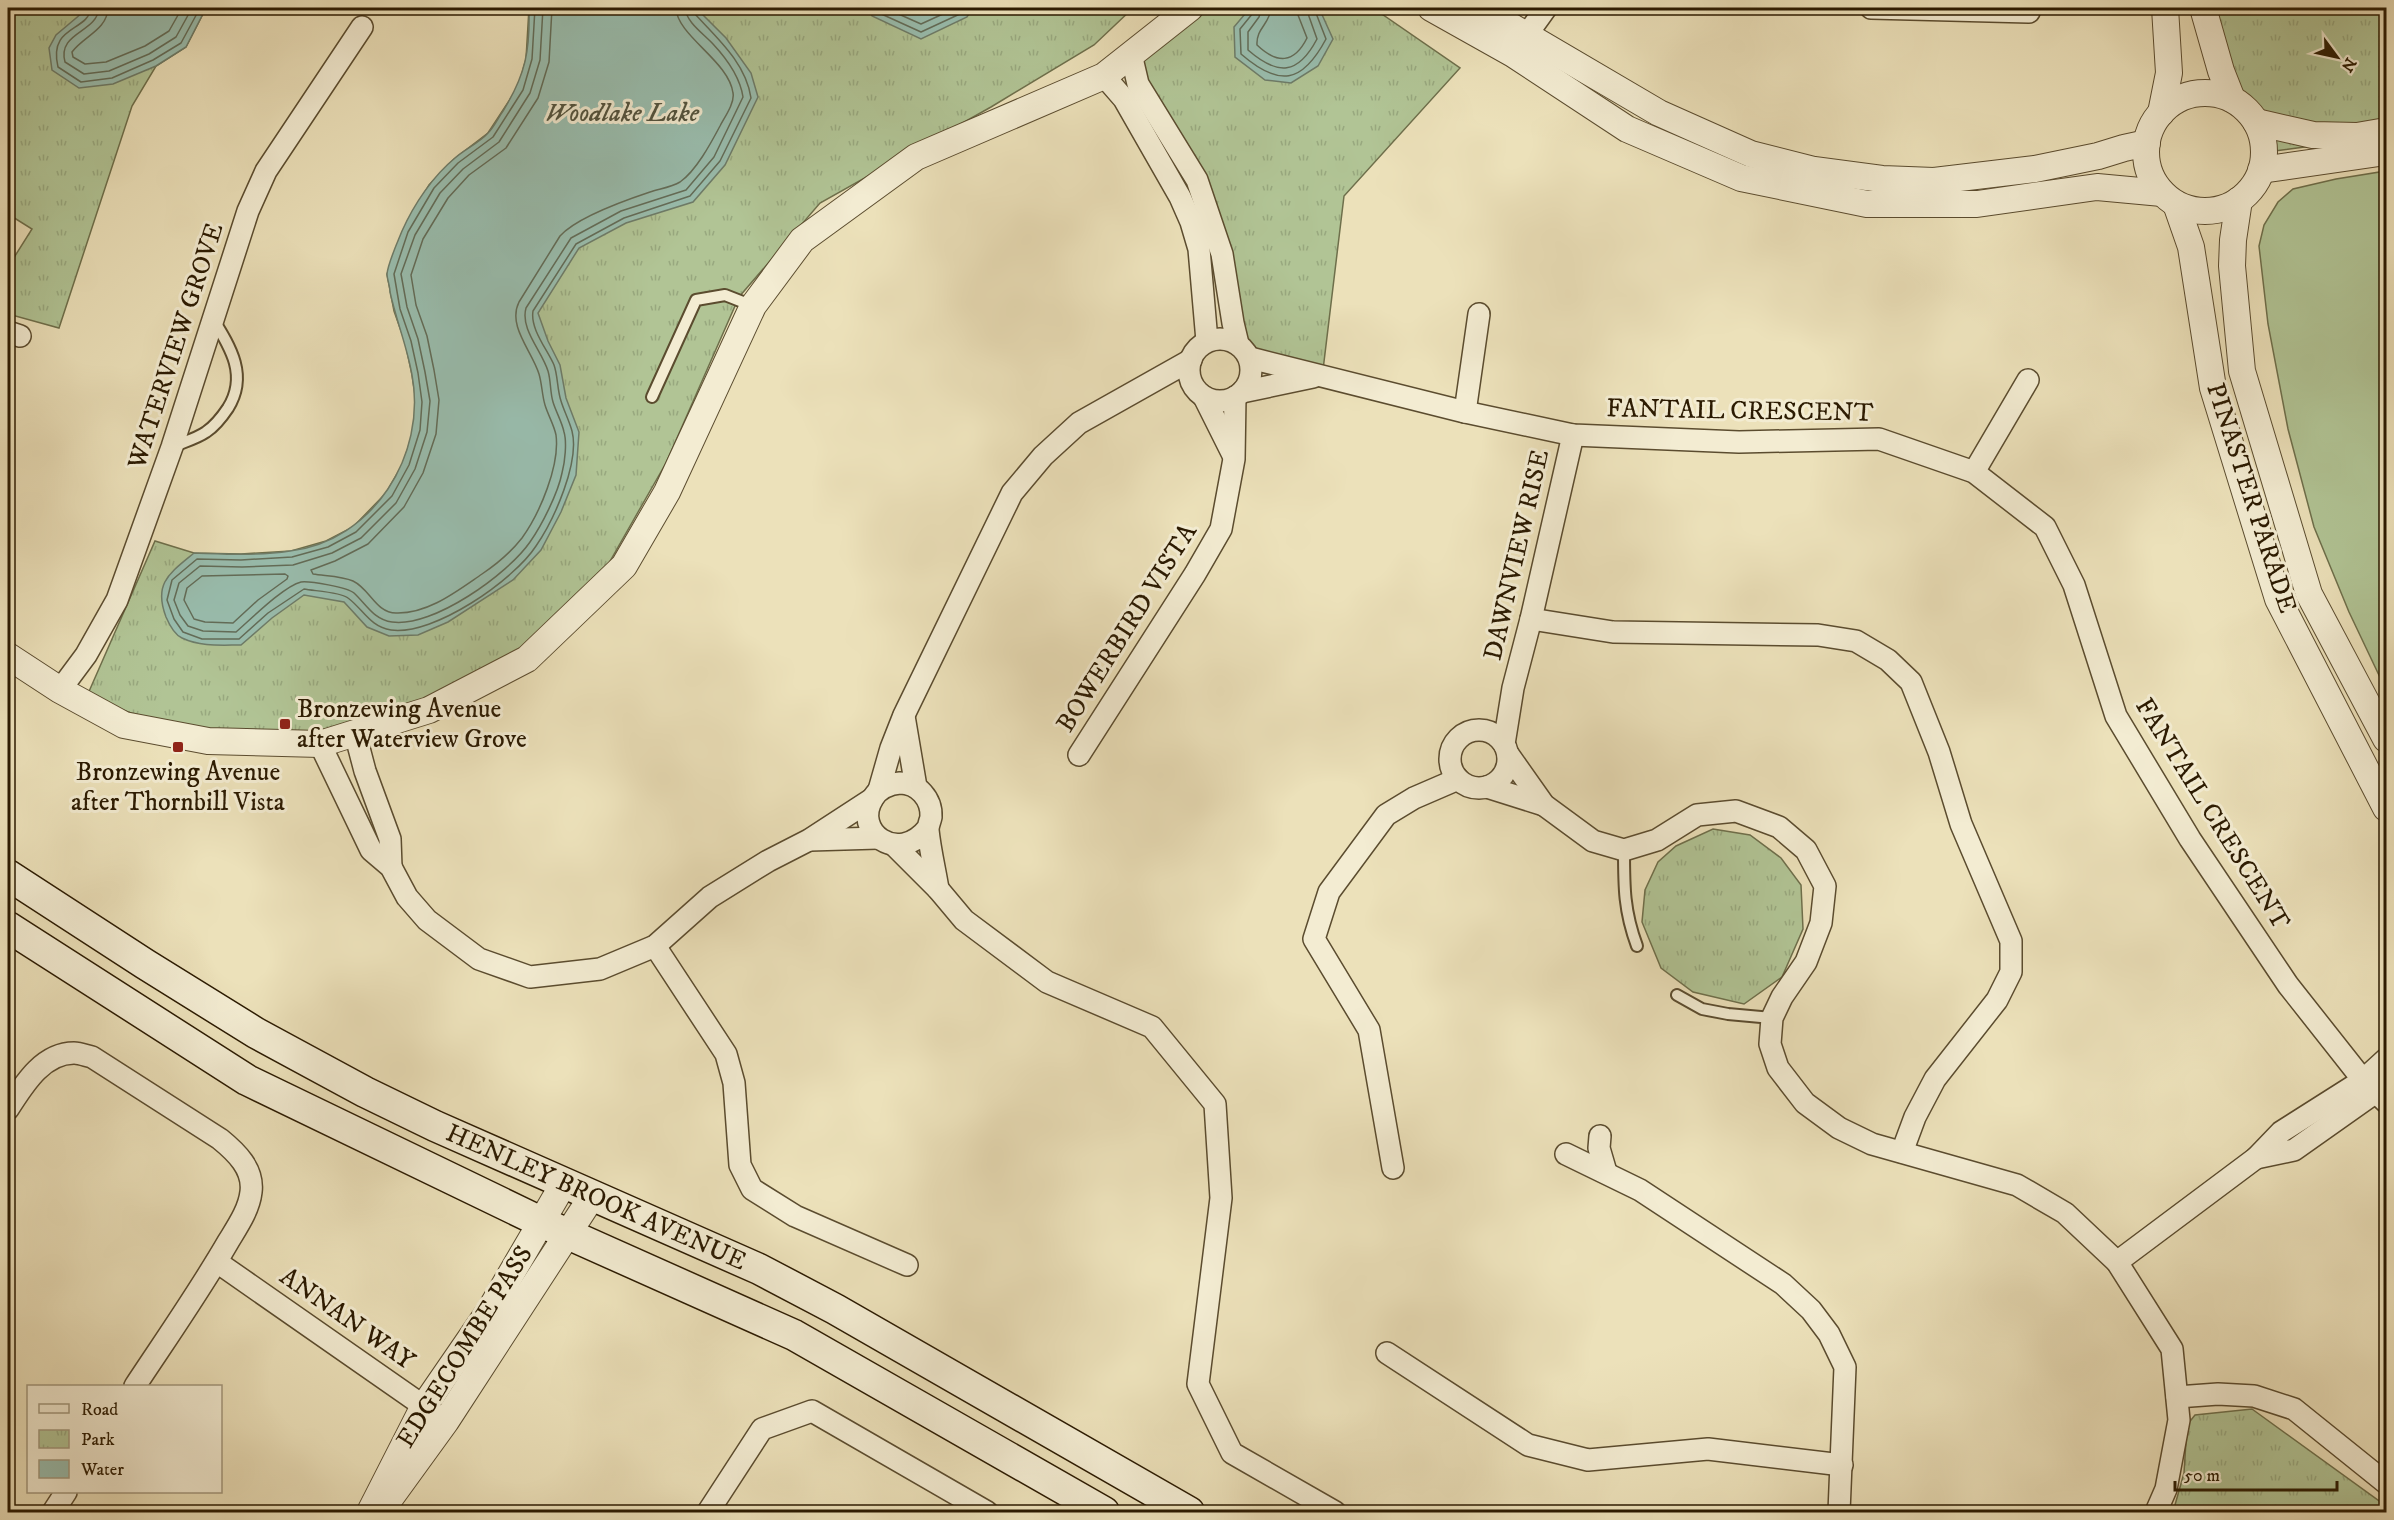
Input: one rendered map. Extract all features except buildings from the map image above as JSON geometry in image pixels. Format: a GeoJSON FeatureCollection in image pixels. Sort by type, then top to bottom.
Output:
{"type":"FeatureCollection","features":[{"type":"Feature","properties":{"kind":"main road","name":"HENLEY BROOK AVENUE"},"geometry":{"type":"LineString","coordinates":[[8,875],[256,1033],[364,1092],[759,1269],[835,1308],[1189,1512]]}},
{"type":"Feature","properties":{"kind":"main road","name":"HENLEY BROOK AVENUE"},"geometry":{"type":"LineString","coordinates":[[8,927],[247,1080],[555,1228],[794,1335],[1104,1512]]}},
{"type":"Feature","properties":{"kind":"street"},"geometry":{"type":"LineString","coordinates":[[1431,8],[1520,45],[1659,113],[1751,154],[1814,171],[1882,179],[1934,181],[2035,169],[2147,143]]}},
{"type":"Feature","properties":{"kind":"street"},"geometry":{"type":"LineString","coordinates":[[1480,8],[1520,45],[1627,129],[1741,178],[1867,204],[1977,204],[2097,187],[2169,199],[2192,210],[2208,212],[2225,208],[2240,201],[2253,187],[2261,170],[2264,154],[2262,137],[2256,122],[2246,109],[2232,99],[2213,94],[2194,94],[2176,101],[2161,113],[2151,127],[2146,160],[2151,178],[2169,199]]}},
{"type":"Feature","properties":{"kind":"street"},"geometry":{"type":"LineString","coordinates":[[1520,45],[1546,8]]}},
{"type":"Feature","properties":{"kind":"street"},"geometry":{"type":"LineString","coordinates":[[1871,8],[2029,12]]}},
{"type":"Feature","properties":{"kind":"street"},"geometry":{"type":"LineString","coordinates":[[2161,113],[2169,73],[2165,8]]}},
{"type":"Feature","properties":{"kind":"street"},"geometry":{"type":"LineString","coordinates":[[2203,8],[2221,71],[2232,99]]}},
{"type":"Feature","properties":{"kind":"street"},"geometry":{"type":"LineString","coordinates":[[8,657],[60,690],[124,725],[208,741],[320,744],[429,710],[527,659],[624,566],[667,492],[753,306],[802,240],[916,157],[1104,76],[1184,11]]}},
{"type":"Feature","properties":{"kind":"street","name":"WATERVIEW GROVE"},"geometry":{"type":"LineString","coordinates":[[60,690],[86,655],[117,600],[172,447],[248,212],[266,171],[362,27]]}},
{"type":"Feature","properties":{"kind":"street"},"geometry":{"type":"LineString","coordinates":[[1131,54],[1138,84],[1197,180],[1222,254],[1233,323],[1251,376],[1239,395],[1225,401],[1215,401],[1200,393],[1141,389]]}},
{"type":"Feature","properties":{"kind":"street"},"geometry":{"type":"LineString","coordinates":[[1104,76],[1124,99],[1180,196],[1191,222],[1199,249],[1207,341]]}},
{"type":"Feature","properties":{"kind":"street"},"geometry":{"type":"LineString","coordinates":[[2256,122],[2313,135],[2357,136],[2386,131]]}},
{"type":"Feature","properties":{"kind":"street"},"geometry":{"type":"LineString","coordinates":[[2261,170],[2386,152]]}},
{"type":"Feature","properties":{"kind":"street","name":"PINASTER PARADE"},"geometry":{"type":"LineString","coordinates":[[2169,199],[2191,247],[2213,388],[2278,599],[2386,808]]}},
{"type":"Feature","properties":{"kind":"street","name":"PINASTER PARADE"},"geometry":{"type":"LineString","coordinates":[[2240,201],[2233,240],[2232,266],[2242,371],[2309,594],[2386,739]]}},
{"type":"Feature","properties":{"kind":"street"},"geometry":{"type":"LineString","coordinates":[[1465,412],[1479,314]]}},
{"type":"Feature","properties":{"kind":"street"},"geometry":{"type":"LineString","coordinates":[[1234,459],[1189,370],[1191,360],[1200,346],[1207,341],[1218,338],[1228,339],[1244,351]]}},
{"type":"Feature","properties":{"kind":"street","name":"FANTAIL CRESCENT"},"geometry":{"type":"LineString","coordinates":[[1244,351],[1317,376],[1465,412],[1573,435],[1739,442],[1879,439],[1974,472],[2045,527],[2074,585],[2116,716],[2190,839],[2288,986],[2378,1090]]}},
{"type":"Feature","properties":{"kind":"street"},"geometry":{"type":"LineString","coordinates":[[1191,360],[1079,423],[1043,456],[1012,493],[904,715],[868,819],[887,842],[939,890],[964,920],[1047,982],[1152,1027],[1215,1104],[1221,1198],[1198,1384],[1232,1453],[1335,1512]]}},
{"type":"Feature","properties":{"kind":"street","name":"FANTAIL CRESCENT"},"geometry":{"type":"LineString","coordinates":[[1239,395],[1317,376]]}},
{"type":"Feature","properties":{"kind":"street"},"geometry":{"type":"LineString","coordinates":[[1974,472],[2028,380]]}},
{"type":"Feature","properties":{"kind":"street","name":"BOWERBIRD VISTA"},"geometry":{"type":"LineString","coordinates":[[1079,755],[1195,574],[1221,529],[1234,459],[1239,395]]}},
{"type":"Feature","properties":{"kind":"street","name":"DAWNVIEW RISE"},"geometry":{"type":"LineString","coordinates":[[1506,749],[1513,688],[1531,620],[1573,435]]}},
{"type":"Feature","properties":{"kind":"street"},"geometry":{"type":"LineString","coordinates":[[1531,620],[1612,632],[1818,635],[1856,641],[1888,660],[1911,682],[1939,752],[1960,824],[2011,941],[2011,972],[1997,1000],[1935,1079],[1915,1117],[1902,1152]]}},
{"type":"Feature","properties":{"kind":"street","name":"DAWNVIEW RISE"},"geometry":{"type":"LineString","coordinates":[[1484,729],[1513,688]]}},
{"type":"Feature","properties":{"kind":"street"},"geometry":{"type":"LineString","coordinates":[[904,715],[916,788]]}},
{"type":"Feature","properties":{"kind":"street"},"geometry":{"type":"LineString","coordinates":[[1544,805],[1496,734],[1484,729],[1474,730],[1456,740],[1454,770],[1467,785],[1476,788],[1487,787],[1544,805],[1593,841],[1624,850],[1657,840],[1697,815],[1736,811],[1779,827],[1806,850],[1825,886],[1821,923],[1806,962],[1782,997],[1772,1018],[1770,1044],[1778,1068],[1805,1103],[1839,1128],[1872,1144],[2017,1185],[2065,1213],[2117,1263],[2172,1349],[2179,1420],[2166,1489],[2156,1512]]}},
{"type":"Feature","properties":{"kind":"street"},"geometry":{"type":"LineString","coordinates":[[356,733],[365,771],[390,839],[391,867]]}},
{"type":"Feature","properties":{"kind":"street"},"geometry":{"type":"LineString","coordinates":[[320,744],[371,850],[391,867],[407,897],[427,920],[479,959],[530,977],[600,969],[655,946],[710,897],[768,861],[809,840],[891,784],[904,783],[916,788],[924,795],[929,805],[931,817],[928,828],[920,838],[908,844],[809,840]]}},
{"type":"Feature","properties":{"kind":"street"},"geometry":{"type":"LineString","coordinates":[[1487,787],[1504,774],[1508,765],[1506,749]]}},
{"type":"Feature","properties":{"kind":"street"},"geometry":{"type":"LineString","coordinates":[[1394,1168],[1369,1030],[1314,939],[1329,892],[1386,815],[1454,770]]}},
{"type":"Feature","properties":{"kind":"street"},"geometry":{"type":"LineString","coordinates":[[928,828],[939,890]]}},
{"type":"Feature","properties":{"kind":"street"},"geometry":{"type":"LineString","coordinates":[[655,946],[726,1054],[734,1083],[740,1166],[752,1189],[795,1216],[907,1265]]}},
{"type":"Feature","properties":{"kind":"street"},"geometry":{"type":"LineString","coordinates":[[8,1109],[27,1079],[50,1060],[73,1053],[92,1057],[220,1139],[238,1154],[249,1172],[252,1191],[245,1212],[217,1262],[136,1385]]}},
{"type":"Feature","properties":{"kind":"street"},"geometry":{"type":"LineString","coordinates":[[2117,1263],[2256,1158],[2281,1132],[2378,1090],[2386,1059]]}},
{"type":"Feature","properties":{"kind":"street"},"geometry":{"type":"LineString","coordinates":[[1600,1136],[1599,1148],[1606,1172]]}},
{"type":"Feature","properties":{"kind":"street"},"geometry":{"type":"LineString","coordinates":[[1566,1154],[1640,1190],[1783,1284],[1811,1310],[1829,1334],[1845,1367],[1839,1512]]}},
{"type":"Feature","properties":{"kind":"street","name":"EDGECOMBE PASS"},"geometry":{"type":"LineString","coordinates":[[380,1512],[446,1421],[555,1228],[564,1183]]}},
{"type":"Feature","properties":{"kind":"street","name":"EDGECOMBE PASS"},"geometry":{"type":"LineString","coordinates":[[370,1512],[424,1406],[490,1310],[555,1228],[593,1195]]}},
{"type":"Feature","properties":{"kind":"street","name":"ANNAN WAY"},"geometry":{"type":"LineString","coordinates":[[217,1262],[446,1421]]}},
{"type":"Feature","properties":{"kind":"street"},"geometry":{"type":"LineString","coordinates":[[1387,1353],[1528,1445],[1588,1460],[1708,1449],[1842,1465]]}},
{"type":"Feature","properties":{"kind":"street"},"geometry":{"type":"LineString","coordinates":[[2177,1397],[2218,1394],[2254,1396],[2294,1409],[2386,1483]]}},
{"type":"Feature","properties":{"kind":"street"},"geometry":{"type":"LineString","coordinates":[[708,1512],[762,1429],[812,1411],[987,1512]]}},
{"type":"Feature","properties":{"kind":"street"},"geometry":{"type":"LineString","coordinates":[[53,1512],[65,1493]]}},
{"type":"Feature","properties":{"kind":"lane"},"geometry":{"type":"LineString","coordinates":[[652,397],[696,300],[725,295],[753,306]]}},
{"type":"Feature","properties":{"kind":"lane"},"geometry":{"type":"LineString","coordinates":[[172,447],[206,432],[222,417],[233,400],[239,376],[233,352],[213,319]]}},
{"type":"Feature","properties":{"kind":"lane"},"geometry":{"type":"LineString","coordinates":[[1624,850],[1624,900],[1629,925],[1637,946]]}},
{"type":"Feature","properties":{"kind":"lane"},"geometry":{"type":"LineString","coordinates":[[1677,995],[1702,1008],[1728,1014],[1772,1018]]}},
{"type":"Feature","properties":{"kind":"green space"},"geometry":{"type":"Polygon","coordinates":[[[8,8],[206,8],[186,47],[156,66],[132,106],[59,328],[8,314],[8,267],[32,229],[8,214],[8,8]]]}},
{"type":"Feature","properties":{"kind":"green space"},"geometry":{"type":"Polygon","coordinates":[[[529,8],[1133,8],[1094,45],[991,107],[820,203],[739,297],[666,463],[605,570],[528,647],[399,716],[286,736],[172,729],[87,696],[155,541],[194,553],[241,554],[291,551],[326,541],[353,527],[386,493],[403,463],[414,429],[416,402],[405,342],[394,311],[387,274],[403,230],[429,185],[454,159],[488,133],[518,87],[526,59],[529,8]]]}},
{"type":"Feature","properties":{"kind":"green space"},"geometry":{"type":"Polygon","coordinates":[[[1183,8],[1373,8],[1460,68],[1344,196],[1323,370],[1272,358],[1249,344],[1236,323],[1226,258],[1136,66],[1183,8]]]}},
{"type":"Feature","properties":{"kind":"green space"},"geometry":{"type":"Polygon","coordinates":[[[2203,8],[2386,8],[2386,136],[2267,152],[2260,128],[2233,99],[2203,8]]]}},
{"type":"Feature","properties":{"kind":"green space"},"geometry":{"type":"Polygon","coordinates":[[[2386,171],[2386,690],[2349,612],[2314,527],[2288,429],[2268,324],[2259,246],[2264,225],[2278,202],[2293,189],[2386,171]]]}},
{"type":"Feature","properties":{"kind":"green space"},"geometry":{"type":"Polygon","coordinates":[[[1713,829],[1750,835],[1781,858],[1801,885],[1803,929],[1782,977],[1744,1004],[1693,992],[1661,968],[1642,922],[1645,890],[1658,862],[1676,846],[1713,829]]]}},
{"type":"Feature","properties":{"kind":"green space"},"geometry":{"type":"Polygon","coordinates":[[[2252,1409],[2386,1506],[2386,1512],[2173,1512],[2184,1473],[2187,1425],[2195,1415],[2252,1409]]]}},
{"type":"Feature","properties":{"kind":"water"},"geometry":{"type":"Polygon","coordinates":[[[88,8],[206,8],[186,47],[156,66],[113,84],[79,88],[52,70],[49,48],[56,35],[88,8]]]}},
{"type":"Feature","properties":{"kind":"water","name":"Woodlake Lake"},"geometry":{"type":"Polygon","coordinates":[[[529,8],[696,8],[726,38],[751,73],[758,97],[725,165],[693,202],[626,223],[579,248],[538,313],[560,365],[566,398],[579,432],[576,475],[561,512],[541,550],[513,580],[448,622],[418,635],[389,636],[367,627],[344,602],[304,595],[272,618],[241,645],[204,644],[179,637],[167,620],[162,605],[163,587],[171,573],[194,553],[266,554],[320,544],[346,531],[369,512],[388,489],[402,463],[411,435],[414,405],[410,364],[387,278],[389,264],[407,221],[425,191],[447,165],[488,133],[511,98],[525,61],[529,37],[529,8]]]}},
{"type":"Feature","properties":{"kind":"water"},"geometry":{"type":"Polygon","coordinates":[[[868,8],[973,8],[967,17],[921,39],[872,16],[868,8]]]}},
{"type":"Feature","properties":{"kind":"water"},"geometry":{"type":"Polygon","coordinates":[[[1250,8],[1319,8],[1333,39],[1318,66],[1291,83],[1265,80],[1235,57],[1234,27],[1250,8]]]}},
{"type":"Feature","properties":{"kind":"place","name":"Bronzewing Avenue after Waterview Grove"},"geometry":{"type":"Point","coordinates":[285,724]}},
{"type":"Feature","properties":{"kind":"place","name":"Bronzewing Avenue after Thornbill Vista"},"geometry":{"type":"Point","coordinates":[178,747]}}]}
